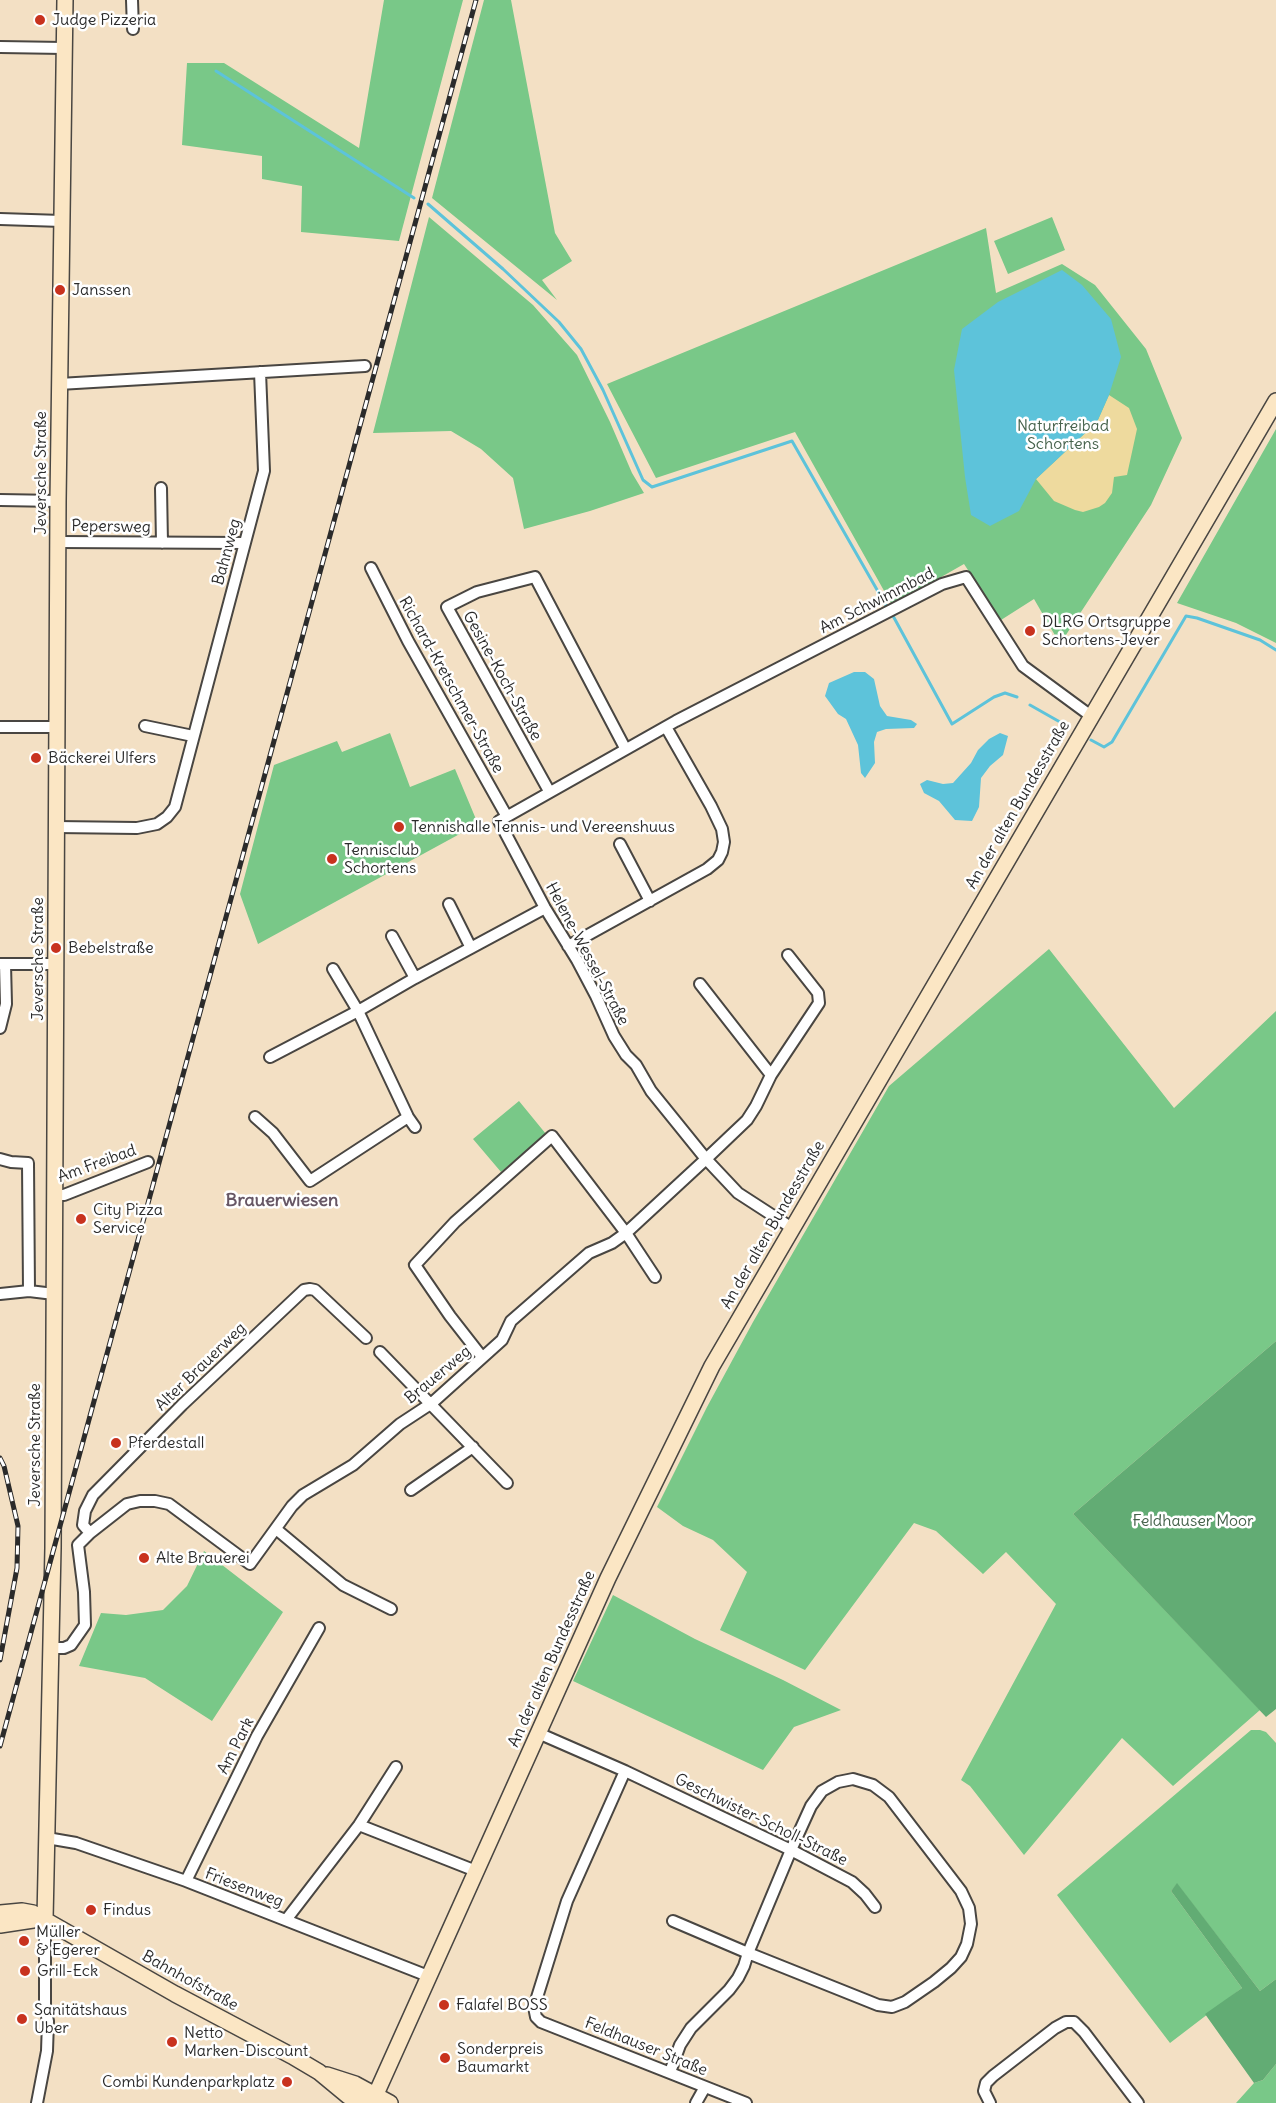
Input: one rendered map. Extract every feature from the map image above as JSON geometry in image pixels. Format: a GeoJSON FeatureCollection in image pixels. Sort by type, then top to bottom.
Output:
{"type":"FeatureCollection","features":[{"type":"Feature","properties":{"kind":"street","name":"Jeversche Straße"},"geometry":{"type":"LineString","coordinates":[[45,1919],[52,1648],[58,501],[65,0]]}},
{"type":"Feature","properties":{"kind":"street"},"geometry":{"type":"LineString","coordinates":[[132,0],[133,30]]}},
{"type":"Feature","properties":{"kind":"street"},"geometry":{"type":"LineString","coordinates":[[0,47],[64,48]]}},
{"type":"Feature","properties":{"kind":"street"},"geometry":{"type":"LineString","coordinates":[[0,219],[62,221]]}},
{"type":"Feature","properties":{"kind":"street"},"geometry":{"type":"LineString","coordinates":[[59,384],[365,366]]}},
{"type":"Feature","properties":{"kind":"street","name":"Bahnweg"},"geometry":{"type":"LineString","coordinates":[[56,827],[137,828],[157,824],[175,807],[264,471],[260,372]]}},
{"type":"Feature","properties":{"kind":"street","name":"An der alten Bundesstraße"},"geometry":{"type":"LineString","coordinates":[[374,2099],[608,1578],[712,1366],[1276,401]]}},
{"type":"Feature","properties":{"kind":"street","name":"Pepersweg"},"geometry":{"type":"LineString","coordinates":[[161,488],[162,543]]}},
{"type":"Feature","properties":{"kind":"street"},"geometry":{"type":"LineString","coordinates":[[0,500],[58,501]]}},
{"type":"Feature","properties":{"kind":"street","name":"Pepersweg"},"geometry":{"type":"LineString","coordinates":[[59,542],[245,543]]}},
{"type":"Feature","properties":{"kind":"street","name":"Richard-Kretschmer-Straße"},"geometry":{"type":"LineString","coordinates":[[371,568],[408,641],[506,815]]}},
{"type":"Feature","properties":{"kind":"street","name":"Gesine-Koch-Straße"},"geometry":{"type":"LineString","coordinates":[[549,791],[447,607],[477,592],[535,577],[625,748]]}},
{"type":"Feature","properties":{"kind":"street","name":"Am Schwimmbad"},"geometry":{"type":"LineString","coordinates":[[666,727],[895,607],[942,584],[966,577],[1023,666],[1091,716]]}},
{"type":"Feature","properties":{"kind":"street"},"geometry":{"type":"LineString","coordinates":[[145,726],[193,736]]}},
{"type":"Feature","properties":{"kind":"street"},"geometry":{"type":"LineString","coordinates":[[0,727],[57,727]]}},
{"type":"Feature","properties":{"kind":"street"},"geometry":{"type":"LineString","coordinates":[[506,815],[666,727],[722,829],[723,842],[718,860],[707,869],[568,946]]}},
{"type":"Feature","properties":{"kind":"street","name":"Helene-Wessel-Straße"},"geometry":{"type":"LineString","coordinates":[[506,815],[499,821],[626,1055],[636,1065],[651,1091],[706,1160],[738,1193],[792,1228]]}},
{"type":"Feature","properties":{"kind":"street"},"geometry":{"type":"LineString","coordinates":[[620,844],[650,901]]}},
{"type":"Feature","properties":{"kind":"street"},"geometry":{"type":"LineString","coordinates":[[449,904],[471,948]]}},
{"type":"Feature","properties":{"kind":"street"},"geometry":{"type":"LineString","coordinates":[[270,1057],[545,908]]}},
{"type":"Feature","properties":{"kind":"street"},"geometry":{"type":"LineString","coordinates":[[392,936],[415,978]]}},
{"type":"Feature","properties":{"kind":"street","name":"Brauerweg"},"geometry":{"type":"LineString","coordinates":[[52,1648],[64,1648],[71,1644],[85,1625],[78,1545],[127,1504],[155,1501],[169,1504],[250,1564],[292,1506],[303,1495],[353,1465],[400,1424],[432,1403],[502,1340],[511,1321],[589,1253],[612,1243],[626,1233],[706,1160],[747,1120],[771,1075],[819,1003],[818,993],[788,956]]}},
{"type":"Feature","properties":{"kind":"street"},"geometry":{"type":"LineString","coordinates":[[0,1028],[6,1004],[2,964],[56,964]]}},
{"type":"Feature","properties":{"kind":"street"},"geometry":{"type":"LineString","coordinates":[[333,969],[358,1011],[408,1117],[415,1127]]}},
{"type":"Feature","properties":{"kind":"street"},"geometry":{"type":"LineString","coordinates":[[700,984],[771,1075]]}},
{"type":"Feature","properties":{"kind":"street"},"geometry":{"type":"LineString","coordinates":[[255,1117],[273,1133],[310,1181],[408,1117]]}},
{"type":"Feature","properties":{"kind":"street"},"geometry":{"type":"LineString","coordinates":[[482,1357],[415,1265],[455,1222],[552,1136],[626,1233],[655,1277]]}},
{"type":"Feature","properties":{"kind":"street"},"geometry":{"type":"LineString","coordinates":[[0,1159],[11,1162],[28,1162],[29,1291]]}},
{"type":"Feature","properties":{"kind":"street","name":"Am Freibad"},"geometry":{"type":"LineString","coordinates":[[56,1195],[64,1195],[148,1162]]}},
{"type":"Feature","properties":{"kind":"street","name":"Alter Brauerweg"},"geometry":{"type":"LineString","coordinates":[[90,1533],[83,1525],[85,1511],[93,1495],[182,1405],[304,1290],[315,1290],[366,1338]]}},
{"type":"Feature","properties":{"kind":"street"},"geometry":{"type":"LineString","coordinates":[[0,1294],[29,1291],[54,1294]]}},
{"type":"Feature","properties":{"kind":"street"},"geometry":{"type":"LineString","coordinates":[[380,1352],[432,1403],[507,1483]]}},
{"type":"Feature","properties":{"kind":"street"},"geometry":{"type":"LineString","coordinates":[[411,1490],[473,1447]]}},
{"type":"Feature","properties":{"kind":"street"},"geometry":{"type":"LineString","coordinates":[[276,1529],[344,1585],[391,1609]]}},
{"type":"Feature","properties":{"kind":"street","name":"Am Park"},"geometry":{"type":"LineString","coordinates":[[186,1881],[257,1736],[319,1628]]}},
{"type":"Feature","properties":{"kind":"street","name":"Geschwister-Scholl-Straße"},"geometry":{"type":"LineString","coordinates":[[538,1733],[625,1771],[791,1850],[852,1882],[866,1894],[875,1907]]}},
{"type":"Feature","properties":{"kind":"street"},"geometry":{"type":"LineString","coordinates":[[286,1920],[359,1825],[396,1767]]}},
{"type":"Feature","properties":{"kind":"street","name":"Feldhauser Straße"},"geometry":{"type":"LineString","coordinates":[[625,1771],[567,1901],[534,2007],[536,2017],[541,2022],[747,2103]]}},
{"type":"Feature","properties":{"kind":"street"},"geometry":{"type":"LineString","coordinates":[[670,2072],[680,2045],[691,2028],[738,1978],[748,1953],[791,1850],[811,1806],[822,1791],[838,1782],[853,1779],[873,1785],[889,1797],[961,1891],[969,1908],[971,1923],[967,1944],[961,1957],[934,1982],[905,2002],[892,2007],[878,2005],[748,1953],[673,1921]]}},
{"type":"Feature","properties":{"kind":"street"},"geometry":{"type":"LineString","coordinates":[[359,1825],[476,1871]]}},
{"type":"Feature","properties":{"kind":"street","name":"Friesenweg"},"geometry":{"type":"LineString","coordinates":[[47,1838],[76,1843],[186,1881],[428,1976]]}},
{"type":"Feature","properties":{"kind":"street","name":"Bahnhofstraße"},"geometry":{"type":"LineString","coordinates":[[0,1913],[33,1912],[175,1994],[292,2055],[319,2072],[348,2096],[362,2103]]}},
{"type":"Feature","properties":{"kind":"street"},"geometry":{"type":"LineString","coordinates":[[0,1925],[20,1920],[45,1919],[47,2051],[37,2103]]}},
{"type":"Feature","properties":{"kind":"street"},"geometry":{"type":"LineString","coordinates":[[990,2103],[984,2091],[986,2083],[993,2076],[1055,2028],[1066,2022],[1074,2022],[1138,2103]]}},
{"type":"Feature","properties":{"kind":"street","name":"Bahnhofstraße"},"geometry":{"type":"LineString","coordinates":[[319,2072],[355,2084],[374,2099],[390,2103]]}},
{"type":"Feature","properties":{"kind":"street"},"geometry":{"type":"LineString","coordinates":[[696,2103],[705,2087]]}},
{"type":"Feature","properties":{"kind":"green space"},"geometry":{"type":"Polygon","coordinates":[[[384,0],[463,0],[399,241],[301,232],[302,186],[262,179],[262,156],[182,145],[187,63],[224,63],[359,148],[384,0]]]}},
{"type":"Feature","properties":{"kind":"green space"},"geometry":{"type":"Polygon","coordinates":[[[484,0],[511,0],[555,233],[572,261],[542,280],[557,300],[432,198],[484,0]]]}},
{"type":"Feature","properties":{"kind":"green space"},"geometry":{"type":"Polygon","coordinates":[[[429,217],[533,305],[577,355],[632,473],[644,493],[524,529],[513,478],[481,449],[451,431],[373,433],[429,217]]]}},
{"type":"Feature","properties":{"kind":"green space"},"geometry":{"type":"Polygon","coordinates":[[[1052,217],[1065,250],[1008,274],[994,241],[1052,217]]]}},
{"type":"Feature","properties":{"kind":"green space","name":"Naturfreibad Schortens"},"geometry":{"type":"Polygon","coordinates":[[[986,228],[996,293],[1062,264],[1095,285],[1146,349],[1182,438],[1151,505],[1060,644],[1034,599],[1001,620],[964,564],[892,605],[795,432],[656,478],[607,384],[986,228]]]}},
{"type":"Feature","properties":{"kind":"green space"},"geometry":{"type":"Polygon","coordinates":[[[1276,429],[1276,643],[1236,623],[1177,603],[1276,429]]]}},
{"type":"Feature","properties":{"kind":"green space","name":"Tennisclub Schortens"},"geometry":{"type":"Polygon","coordinates":[[[390,733],[410,787],[455,769],[478,824],[258,944],[240,894],[274,765],[337,741],[342,752],[390,733]]]}},
{"type":"Feature","properties":{"kind":"green space"},"geometry":{"type":"Polygon","coordinates":[[[1049,949],[1174,1108],[1276,1011],[1276,1341],[1073,1514],[1260,1710],[1173,1786],[1122,1738],[1024,1855],[970,1786],[961,1780],[1056,1604],[1006,1552],[983,1574],[936,1531],[914,1523],[805,1670],[720,1630],[747,1572],[713,1540],[683,1526],[657,1507],[753,1322],[889,1086],[1049,949]]]}},
{"type":"Feature","properties":{"kind":"green space"},"geometry":{"type":"Polygon","coordinates":[[[519,1101],[546,1134],[501,1172],[473,1139],[519,1101]]]}},
{"type":"Feature","properties":{"kind":"green space","name":"Feldhauser Moor"},"geometry":{"type":"Polygon","coordinates":[[[1276,1341],[1276,1709],[1266,1717],[1073,1514],[1276,1341]]]}},
{"type":"Feature","properties":{"kind":"green space"},"geometry":{"type":"Polygon","coordinates":[[[204,1551],[283,1612],[212,1721],[145,1678],[79,1666],[101,1613],[126,1615],[163,1610],[187,1586],[204,1551]]]}},
{"type":"Feature","properties":{"kind":"green space"},"geometry":{"type":"Polygon","coordinates":[[[613,1595],[695,1639],[841,1710],[794,1727],[763,1770],[573,1681],[613,1595]]]}},
{"type":"Feature","properties":{"kind":"green space"},"geometry":{"type":"Polygon","coordinates":[[[1251,1730],[1266,1732],[1276,1743],[1276,1979],[1260,1991],[1177,1884],[1171,1891],[1242,1988],[1170,2043],[1057,1895],[1251,1730]]]}},
{"type":"Feature","properties":{"kind":"green space"},"geometry":{"type":"Polygon","coordinates":[[[1177,1883],[1260,1991],[1276,1979],[1276,2064],[1263,2080],[1254,2083],[1205,2014],[1242,1988],[1171,1891],[1177,1883]]]}},
{"type":"Feature","properties":{"kind":"green space"},"geometry":{"type":"Polygon","coordinates":[[[1276,2064],[1276,2103],[1236,2103],[1254,2083],[1263,2080],[1276,2064]]]}},
{"type":"Feature","properties":{"kind":"sand"},"geometry":{"type":"Polygon","coordinates":[[[1109,395],[1129,408],[1137,429],[1127,475],[1114,477],[1112,493],[1105,503],[1083,512],[1075,510],[1054,501],[1036,479],[1097,422],[1109,395]]]}},
{"type":"Feature","properties":{"kind":"water"},"geometry":{"type":"Polygon","coordinates":[[[1062,270],[1082,285],[1111,319],[1121,357],[1109,395],[1097,422],[1036,479],[1019,511],[990,526],[971,515],[965,477],[954,370],[962,329],[998,302],[1062,270]]]}},
{"type":"Feature","properties":{"kind":"water"},"geometry":{"type":"Polygon","coordinates":[[[854,672],[865,672],[874,679],[880,706],[887,716],[911,720],[917,724],[914,728],[886,729],[877,732],[874,742],[875,763],[865,778],[861,773],[858,745],[846,719],[838,714],[825,696],[829,683],[854,672]]]}},
{"type":"Feature","properties":{"kind":"water"},"geometry":{"type":"Polygon","coordinates":[[[1000,733],[1008,736],[1003,755],[981,778],[979,807],[972,821],[955,820],[939,801],[924,793],[920,784],[927,780],[943,784],[953,783],[971,763],[978,750],[989,739],[1000,733]]]}},
{"type":"Feature","properties":{"kind":"waterway"},"geometry":{"type":"LineString","coordinates":[[216,71],[414,198]]}},
{"type":"Feature","properties":{"kind":"waterway"},"geometry":{"type":"LineString","coordinates":[[428,204],[503,269],[559,322],[581,349],[603,390],[643,480],[652,487],[792,441],[888,609]]}},
{"type":"Feature","properties":{"kind":"waterway"},"geometry":{"type":"LineString","coordinates":[[892,614],[952,724],[994,697],[1005,693],[1017,697]]}},
{"type":"Feature","properties":{"kind":"waterway"},"geometry":{"type":"LineString","coordinates":[[1091,740],[1104,747],[1112,742],[1186,616],[1260,640],[1276,650]]}},
{"type":"Feature","properties":{"kind":"waterway"},"geometry":{"type":"LineString","coordinates":[[1030,705],[1067,726]]}},
{"type":"Feature","properties":{"kind":"railway"},"geometry":{"type":"LineString","coordinates":[[0,1746],[476,0]]}},
{"type":"Feature","properties":{"kind":"railway"},"geometry":{"type":"LineString","coordinates":[[0,1458],[4,1466],[18,1526],[17,1568],[0,1660]]}},
{"type":"Feature","properties":{"kind":"place","name":"Judge Pizzeria"},"geometry":{"type":"Point","coordinates":[40,20]}},
{"type":"Feature","properties":{"kind":"place","name":"Janssen"},"geometry":{"type":"Point","coordinates":[60,290]}},
{"type":"Feature","properties":{"kind":"place","name":"DLRG Ortsgruppe Schortens-Jever"},"geometry":{"type":"Point","coordinates":[1030,631]}},
{"type":"Feature","properties":{"kind":"place","name":"Bäckerei Ulfers"},"geometry":{"type":"Point","coordinates":[36,758]}},
{"type":"Feature","properties":{"kind":"place","name":"Tennishalle Tennis- und Vereenshuus"},"geometry":{"type":"Point","coordinates":[399,827]}},
{"type":"Feature","properties":{"kind":"place","name":"Tennisclub Schortens"},"geometry":{"type":"Point","coordinates":[332,859]}},
{"type":"Feature","properties":{"kind":"place","name":"Bebelstraße"},"geometry":{"type":"Point","coordinates":[56,948]}},
{"type":"Feature","properties":{"kind":"place","name":"City Pizza Service"},"geometry":{"type":"Point","coordinates":[81,1219]}},
{"type":"Feature","properties":{"kind":"place","name":"Pferdestall"},"geometry":{"type":"Point","coordinates":[116,1443]}},
{"type":"Feature","properties":{"kind":"place","name":"Alte Brauerei"},"geometry":{"type":"Point","coordinates":[144,1558]}},
{"type":"Feature","properties":{"kind":"place","name":"Findus"},"geometry":{"type":"Point","coordinates":[91,1910]}},
{"type":"Feature","properties":{"kind":"place","name":"Müller & Egerer"},"geometry":{"type":"Point","coordinates":[24,1941]}},
{"type":"Feature","properties":{"kind":"place","name":"Grill-Eck"},"geometry":{"type":"Point","coordinates":[25,1971]}},
{"type":"Feature","properties":{"kind":"place","name":"Falafel BOSS"},"geometry":{"type":"Point","coordinates":[444,2005]}},
{"type":"Feature","properties":{"kind":"place","name":"Sanitätshaus Uber"},"geometry":{"type":"Point","coordinates":[22,2019]}},
{"type":"Feature","properties":{"kind":"place","name":"Netto Marken-Discount"},"geometry":{"type":"Point","coordinates":[172,2042]}},
{"type":"Feature","properties":{"kind":"place","name":"Sonderpreis Baumarkt"},"geometry":{"type":"Point","coordinates":[445,2058]}},
{"type":"Feature","properties":{"kind":"place","name":"Combi Kundenparkplatz"},"geometry":{"type":"Point","coordinates":[287,2082]}},
{"type":"Feature","properties":{"kind":"district","name":"Brauerwiesen"},"geometry":{"type":"Point","coordinates":[282,1201]}}]}
